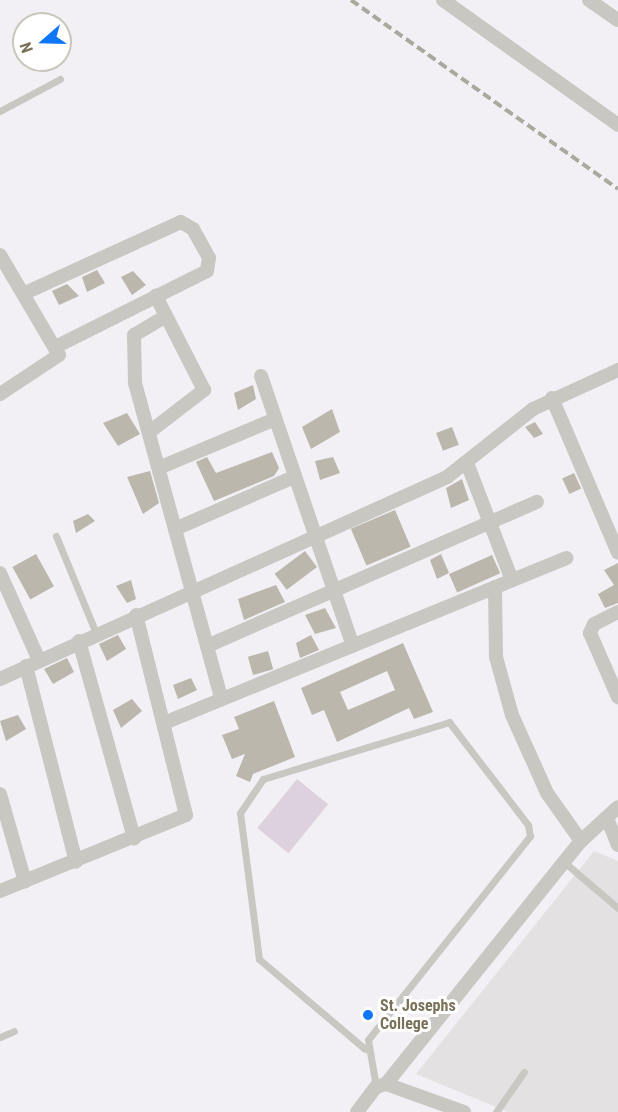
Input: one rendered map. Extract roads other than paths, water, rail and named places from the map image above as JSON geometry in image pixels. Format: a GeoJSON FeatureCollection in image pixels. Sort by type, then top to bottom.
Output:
{"type":"FeatureCollection","features":[{"type":"Feature","properties":{"kind":"street"},"geometry":{"type":"LineString","coordinates":[[443,0],[618,124]]}},
{"type":"Feature","properties":{"kind":"street"},"geometry":{"type":"LineString","coordinates":[[590,0],[618,20]]}},
{"type":"Feature","properties":{"kind":"street"},"geometry":{"type":"LineString","coordinates":[[25,293],[188,224],[210,266],[57,346]]}},
{"type":"Feature","properties":{"kind":"street"},"geometry":{"type":"LineString","coordinates":[[0,394],[56,362],[57,346],[1,259]]}},
{"type":"Feature","properties":{"kind":"street"},"geometry":{"type":"LineString","coordinates":[[152,430],[204,390],[156,296]]}},
{"type":"Feature","properties":{"kind":"street"},"geometry":{"type":"LineString","coordinates":[[166,316],[141,330],[131,343],[137,396],[152,430],[175,529],[221,698]]}},
{"type":"Feature","properties":{"kind":"street"},"geometry":{"type":"LineString","coordinates":[[0,679],[79,640],[447,477],[552,398],[618,370]]}},
{"type":"Feature","properties":{"kind":"street"},"geometry":{"type":"LineString","coordinates":[[261,376],[312,535],[352,646]]}},
{"type":"Feature","properties":{"kind":"street"},"geometry":{"type":"LineString","coordinates":[[552,398],[618,553]]}},
{"type":"Feature","properties":{"kind":"street"},"geometry":{"type":"LineString","coordinates":[[161,467],[275,419]]}},
{"type":"Feature","properties":{"kind":"street"},"geometry":{"type":"LineString","coordinates":[[467,463],[512,580]]}},
{"type":"Feature","properties":{"kind":"street"},"geometry":{"type":"LineString","coordinates":[[175,529],[294,477]]}},
{"type":"Feature","properties":{"kind":"street"},"geometry":{"type":"LineString","coordinates":[[207,646],[334,594],[537,502]]}},
{"type":"Feature","properties":{"kind":"street"},"geometry":{"type":"LineString","coordinates":[[164,723],[566,558]]}},
{"type":"Feature","properties":{"kind":"street"},"geometry":{"type":"LineString","coordinates":[[0,573],[39,660]]}},
{"type":"Feature","properties":{"kind":"street"},"geometry":{"type":"LineString","coordinates":[[495,587],[496,657],[512,715],[547,793],[581,841]]}},
{"type":"Feature","properties":{"kind":"street"},"geometry":{"type":"LineString","coordinates":[[618,612],[594,624],[590,633],[618,697]]}},
{"type":"Feature","properties":{"kind":"street"},"geometry":{"type":"LineString","coordinates":[[0,891],[135,838],[186,815],[136,615]]}},
{"type":"Feature","properties":{"kind":"street"},"geometry":{"type":"LineString","coordinates":[[79,640],[135,838]]}},
{"type":"Feature","properties":{"kind":"street"},"geometry":{"type":"LineString","coordinates":[[26,666],[76,862]]}},
{"type":"Feature","properties":{"kind":"street"},"geometry":{"type":"LineString","coordinates":[[0,794],[25,882]]}},
{"type":"Feature","properties":{"kind":"street"},"geometry":{"type":"LineString","coordinates":[[357,1112],[581,841],[618,807]]}},
{"type":"Feature","properties":{"kind":"street"},"geometry":{"type":"LineString","coordinates":[[607,818],[618,845]]}},
{"type":"Feature","properties":{"kind":"street"},"geometry":{"type":"LineString","coordinates":[[381,1085],[464,1112]]}},
{"type":"Feature","properties":{"kind":"lane"},"geometry":{"type":"LineString","coordinates":[[0,111],[60,79]]}},
{"type":"Feature","properties":{"kind":"lane"},"geometry":{"type":"LineString","coordinates":[[56,536],[96,633]]}},
{"type":"Feature","properties":{"kind":"lane"},"geometry":{"type":"LineString","coordinates":[[365,1049],[530,836],[528,825],[449,722],[263,779],[240,813],[259,959],[365,1049],[381,1085]]}},
{"type":"Feature","properties":{"kind":"lane"},"geometry":{"type":"LineString","coordinates":[[564,862],[618,908]]}},
{"type":"Feature","properties":{"kind":"lane"},"geometry":{"type":"LineString","coordinates":[[0,1037],[15,1031]]}},
{"type":"Feature","properties":{"kind":"lane"},"geometry":{"type":"LineString","coordinates":[[496,1112],[524,1072]]}},
{"type":"Feature","properties":{"kind":"railway"},"geometry":{"type":"LineString","coordinates":[[351,0],[618,189]]}},
{"type":"Feature","properties":{"kind":"place","name":"St. Josephs College"},"geometry":{"type":"Point","coordinates":[368,1015]}}]}
